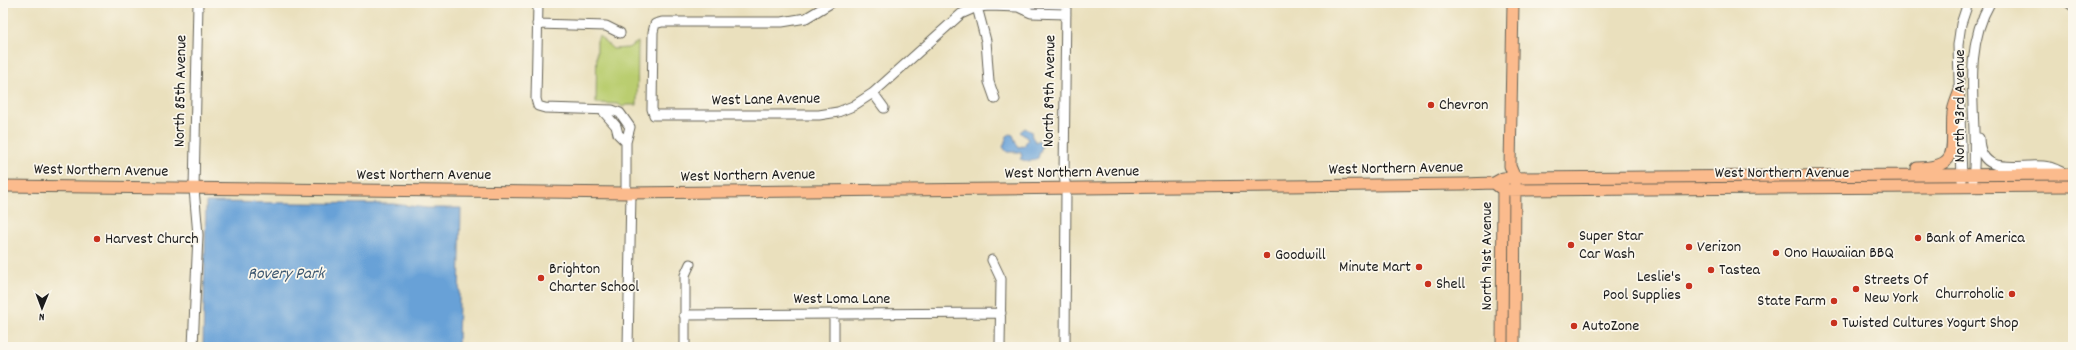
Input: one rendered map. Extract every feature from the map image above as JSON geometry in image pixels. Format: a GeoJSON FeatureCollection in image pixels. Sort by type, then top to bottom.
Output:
{"type":"FeatureCollection","features":[{"type":"Feature","properties":{"kind":"main road","name":"North 91st Avenue"},"geometry":{"type":"LineString","coordinates":[[1512,347],[1515,184],[1510,166],[1513,3]]}},
{"type":"Feature","properties":{"kind":"main road"},"geometry":{"type":"LineString","coordinates":[[1873,176],[1909,168],[1936,168],[1947,161],[1952,152],[1953,112],[1959,93]]}},
{"type":"Feature","properties":{"kind":"main road","name":"North 91st Avenue"},"geometry":{"type":"LineString","coordinates":[[1502,347],[1503,190],[1498,181],[1510,166]]}},
{"type":"Feature","properties":{"kind":"main road","name":"West Northern Avenue"},"geometry":{"type":"LineString","coordinates":[[1503,190],[1515,184],[1736,177],[2070,174]]}},
{"type":"Feature","properties":{"kind":"main road"},"geometry":{"type":"LineString","coordinates":[[1735,189],[1736,177]]}},
{"type":"Feature","properties":{"kind":"main road","name":"West Northern Avenue"},"geometry":{"type":"LineString","coordinates":[[3,186],[628,193],[1066,189],[1498,181],[1515,184],[1735,189],[2073,186]]}},
{"type":"Feature","properties":{"kind":"main road"},"geometry":{"type":"LineString","coordinates":[[1502,292],[1507,294],[1509,301],[1508,336],[1512,347]]}},
{"type":"Feature","properties":{"kind":"street","name":"North 85th Avenue"},"geometry":{"type":"LineString","coordinates":[[193,347],[198,236],[194,189],[198,3]]}},
{"type":"Feature","properties":{"kind":"street"},"geometry":{"type":"LineString","coordinates":[[538,3],[536,99],[538,106],[545,108],[612,110],[620,113],[626,119],[630,127],[626,142],[628,193],[628,347]]}},
{"type":"Feature","properties":{"kind":"street","name":"West Lane Avenue"},"geometry":{"type":"LineString","coordinates":[[831,3],[806,18],[782,22],[662,22],[655,24],[652,109],[654,115],[819,115],[838,112],[853,106],[872,93],[950,22],[961,14],[977,7],[1018,7],[1028,3],[1066,4]]}},
{"type":"Feature","properties":{"kind":"street","name":"North 93rd Avenue"},"geometry":{"type":"LineString","coordinates":[[1967,187],[1962,176],[1959,93],[1959,34],[1968,3]]}},
{"type":"Feature","properties":{"kind":"street","name":"North 93rd Avenue"},"geometry":{"type":"LineString","coordinates":[[1967,187],[1974,175],[1973,93],[1977,34],[1990,3]]}},
{"type":"Feature","properties":{"kind":"street"},"geometry":{"type":"LineString","coordinates":[[2069,3],[2073,6]]}},
{"type":"Feature","properties":{"kind":"street","name":"North 89th Avenue"},"geometry":{"type":"LineString","coordinates":[[1065,347],[1066,189],[1064,175],[1066,4]]}},
{"type":"Feature","properties":{"kind":"street"},"geometry":{"type":"LineString","coordinates":[[977,7],[986,41],[989,82],[995,99]]}},
{"type":"Feature","properties":{"kind":"street","name":"West Lane Avenue"},"geometry":{"type":"LineString","coordinates":[[1018,7],[1031,13],[1066,14]]}},
{"type":"Feature","properties":{"kind":"street"},"geometry":{"type":"LineString","coordinates":[[537,24],[606,26],[620,33]]}},
{"type":"Feature","properties":{"kind":"street"},"geometry":{"type":"LineString","coordinates":[[872,93],[884,108]]}},
{"type":"Feature","properties":{"kind":"street"},"geometry":{"type":"LineString","coordinates":[[1973,93],[1979,110],[1980,146],[1988,160],[2001,166],[2048,167],[2070,174]]}},
{"type":"Feature","properties":{"kind":"street"},"geometry":{"type":"LineString","coordinates":[[602,110],[616,126],[618,134],[626,142]]}},
{"type":"Feature","properties":{"kind":"street"},"geometry":{"type":"LineString","coordinates":[[616,126],[626,119]]}},
{"type":"Feature","properties":{"kind":"street"},"geometry":{"type":"LineString","coordinates":[[992,260],[1001,279],[1000,347]]}},
{"type":"Feature","properties":{"kind":"street"},"geometry":{"type":"LineString","coordinates":[[685,347],[685,275],[690,264]]}},
{"type":"Feature","properties":{"kind":"street","name":"West Loma Lane"},"geometry":{"type":"LineString","coordinates":[[684,315],[1001,313]]}},
{"type":"Feature","properties":{"kind":"street"},"geometry":{"type":"LineString","coordinates":[[834,314],[834,347]]}},
{"type":"Feature","properties":{"kind":"green space"},"geometry":{"type":"Polygon","coordinates":[[[599,36],[613,49],[628,48],[638,42],[637,105],[626,105],[623,107],[618,104],[596,103],[597,41],[599,36]]]}},
{"type":"Feature","properties":{"kind":"water"},"geometry":{"type":"Polygon","coordinates":[[[1025,128],[1031,131],[1032,137],[1036,142],[1039,140],[1042,146],[1038,158],[1029,162],[1020,159],[1022,156],[1020,152],[1007,152],[1003,147],[1007,136],[1010,134],[1013,135],[1018,147],[1024,146],[1028,139],[1020,132],[1025,128]]]}},
{"type":"Feature","properties":{"kind":"water","name":"Rovery Park"},"geometry":{"type":"Polygon","coordinates":[[[206,202],[393,204],[427,208],[461,208],[458,347],[203,347],[206,202]]]}},
{"type":"Feature","properties":{"kind":"place","name":"Chevron"},"geometry":{"type":"Point","coordinates":[1431,105]}},
{"type":"Feature","properties":{"kind":"place","name":"Bank of America"},"geometry":{"type":"Point","coordinates":[1918,238]}},
{"type":"Feature","properties":{"kind":"place","name":"Harvest Church"},"geometry":{"type":"Point","coordinates":[97,239]}},
{"type":"Feature","properties":{"kind":"place","name":"Super Star Car Wash"},"geometry":{"type":"Point","coordinates":[1571,245]}},
{"type":"Feature","properties":{"kind":"place","name":"Verizon"},"geometry":{"type":"Point","coordinates":[1689,247]}},
{"type":"Feature","properties":{"kind":"place","name":"Ono Hawaiian BBQ"},"geometry":{"type":"Point","coordinates":[1776,253]}},
{"type":"Feature","properties":{"kind":"place","name":"Goodwill"},"geometry":{"type":"Point","coordinates":[1267,255]}},
{"type":"Feature","properties":{"kind":"place","name":"Minute Mart"},"geometry":{"type":"Point","coordinates":[1419,267]}},
{"type":"Feature","properties":{"kind":"place","name":"Tastea"},"geometry":{"type":"Point","coordinates":[1711,270]}},
{"type":"Feature","properties":{"kind":"place","name":"Brighton Charter School"},"geometry":{"type":"Point","coordinates":[541,278]}},
{"type":"Feature","properties":{"kind":"place","name":"Shell"},"geometry":{"type":"Point","coordinates":[1428,284]}},
{"type":"Feature","properties":{"kind":"place","name":"Leslie's Pool Supplies"},"geometry":{"type":"Point","coordinates":[1689,286]}},
{"type":"Feature","properties":{"kind":"place","name":"Streets Of New York"},"geometry":{"type":"Point","coordinates":[1856,289]}},
{"type":"Feature","properties":{"kind":"place","name":"Churroholic"},"geometry":{"type":"Point","coordinates":[2012,294]}},
{"type":"Feature","properties":{"kind":"place","name":"State Farm"},"geometry":{"type":"Point","coordinates":[1834,301]}},
{"type":"Feature","properties":{"kind":"place","name":"Twisted Cultures Yogurt Shop"},"geometry":{"type":"Point","coordinates":[1834,323]}},
{"type":"Feature","properties":{"kind":"place","name":"AutoZone"},"geometry":{"type":"Point","coordinates":[1574,326]}}]}
